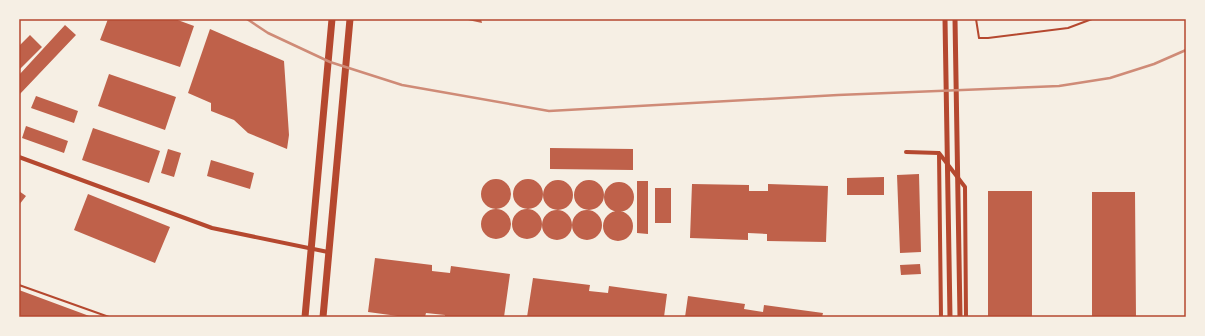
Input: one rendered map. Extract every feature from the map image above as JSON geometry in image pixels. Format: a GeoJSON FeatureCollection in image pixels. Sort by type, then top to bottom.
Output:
{"type":"FeatureCollection","features":[{"type":"Feature","properties":{"kind":"main road"},"geometry":{"type":"LineString","coordinates":[[305,317],[332,20]]}},
{"type":"Feature","properties":{"kind":"main road"},"geometry":{"type":"LineString","coordinates":[[325,317],[324,308],[328,252],[350,22]]}},
{"type":"Feature","properties":{"kind":"street"},"geometry":{"type":"LineString","coordinates":[[945,19],[950,317]]}},
{"type":"Feature","properties":{"kind":"street"},"geometry":{"type":"LineString","coordinates":[[955,19],[960,317]]}},
{"type":"Feature","properties":{"kind":"street"},"geometry":{"type":"LineString","coordinates":[[906,152],[939,153]]}},
{"type":"Feature","properties":{"kind":"street"},"geometry":{"type":"LineString","coordinates":[[939,153],[941,317]]}},
{"type":"Feature","properties":{"kind":"street"},"geometry":{"type":"LineString","coordinates":[[939,153],[965,187],[966,317]]}},
{"type":"Feature","properties":{"kind":"street"},"geometry":{"type":"LineString","coordinates":[[19,157],[212,228],[328,252]]}},
{"type":"Feature","properties":{"kind":"lane"},"geometry":{"type":"LineString","coordinates":[[976,19],[980,38],[988,38],[1068,28],[1092,19]]}},
{"type":"Feature","properties":{"kind":"lane"},"geometry":{"type":"LineString","coordinates":[[19,285],[109,317]]}},
{"type":"Feature","properties":{"kind":"building"},"geometry":{"type":"Polygon","coordinates":[[[108,19],[175,19],[194,26],[180,67],[100,40],[108,19]]]}},
{"type":"Feature","properties":{"kind":"building"},"geometry":{"type":"Polygon","coordinates":[[[481,19],[482,23],[468,20],[481,19]]]}},
{"type":"Feature","properties":{"kind":"building"},"geometry":{"type":"Polygon","coordinates":[[[65,25],[76,35],[19,95],[19,75],[65,25]]]}},
{"type":"Feature","properties":{"kind":"building"},"geometry":{"type":"Polygon","coordinates":[[[210,29],[284,61],[289,135],[287,149],[248,133],[234,120],[211,111],[211,103],[188,93],[210,29]]]}},
{"type":"Feature","properties":{"kind":"building"},"geometry":{"type":"Polygon","coordinates":[[[30,35],[42,47],[19,70],[19,46],[30,35]]]}},
{"type":"Feature","properties":{"kind":"building"},"geometry":{"type":"Polygon","coordinates":[[[109,74],[176,97],[165,130],[98,106],[109,74]]]}},
{"type":"Feature","properties":{"kind":"building"},"geometry":{"type":"Polygon","coordinates":[[[36,96],[78,111],[74,123],[31,108],[36,96]]]}},
{"type":"Feature","properties":{"kind":"building"},"geometry":{"type":"Polygon","coordinates":[[[26,126],[68,141],[64,153],[22,138],[26,126]]]}},
{"type":"Feature","properties":{"kind":"building"},"geometry":{"type":"Polygon","coordinates":[[[93,128],[160,151],[149,183],[82,160],[93,128]]]}},
{"type":"Feature","properties":{"kind":"building"},"geometry":{"type":"Polygon","coordinates":[[[550,148],[633,149],[633,170],[550,169],[550,148]]]}},
{"type":"Feature","properties":{"kind":"building"},"geometry":{"type":"Polygon","coordinates":[[[168,149],[181,153],[174,177],[161,173],[168,149]]]}},
{"type":"Feature","properties":{"kind":"building"},"geometry":{"type":"Polygon","coordinates":[[[211,160],[254,173],[250,189],[207,176],[211,160]]]}},
{"type":"Feature","properties":{"kind":"building"},"geometry":{"type":"Polygon","coordinates":[[[919,174],[921,252],[900,253],[897,175],[919,174]]]}},
{"type":"Feature","properties":{"kind":"building"},"geometry":{"type":"Polygon","coordinates":[[[884,177],[884,195],[847,195],[847,178],[884,177]]]}},
{"type":"Feature","properties":{"kind":"building"},"geometry":{"type":"Polygon","coordinates":[[[496,179],[506,184],[511,194],[506,204],[496,209],[486,204],[481,194],[486,184],[496,179]]]}},
{"type":"Feature","properties":{"kind":"building"},"geometry":{"type":"Polygon","coordinates":[[[528,179],[538,184],[543,194],[538,204],[528,209],[518,204],[513,194],[518,184],[528,179]]]}},
{"type":"Feature","properties":{"kind":"building"},"geometry":{"type":"Polygon","coordinates":[[[558,180],[568,185],[573,195],[568,205],[558,210],[548,205],[543,195],[548,185],[558,180]]]}},
{"type":"Feature","properties":{"kind":"building"},"geometry":{"type":"Polygon","coordinates":[[[589,180],[599,185],[604,195],[599,205],[589,210],[579,205],[574,195],[579,185],[589,180]]]}},
{"type":"Feature","properties":{"kind":"building"},"geometry":{"type":"Polygon","coordinates":[[[637,181],[648,181],[648,234],[637,233],[637,181]]]}},
{"type":"Feature","properties":{"kind":"building"},"geometry":{"type":"Polygon","coordinates":[[[619,182],[629,187],[634,197],[629,207],[619,212],[609,207],[604,197],[609,187],[619,182]]]}},
{"type":"Feature","properties":{"kind":"building"},"geometry":{"type":"Polygon","coordinates":[[[692,184],[749,185],[749,191],[768,191],[768,184],[828,186],[826,242],[767,241],[767,234],[748,233],[748,240],[690,238],[692,184]]]}},
{"type":"Feature","properties":{"kind":"building"},"geometry":{"type":"Polygon","coordinates":[[[655,188],[671,188],[671,223],[655,223],[655,188]]]}},
{"type":"Feature","properties":{"kind":"building"},"geometry":{"type":"Polygon","coordinates":[[[19,191],[26,196],[19,205],[19,191]]]}},
{"type":"Feature","properties":{"kind":"building"},"geometry":{"type":"Polygon","coordinates":[[[988,191],[1032,191],[1032,317],[988,317],[988,191]]]}},
{"type":"Feature","properties":{"kind":"building"},"geometry":{"type":"Polygon","coordinates":[[[1092,192],[1135,192],[1136,317],[1092,317],[1092,192]]]}},
{"type":"Feature","properties":{"kind":"building"},"geometry":{"type":"Polygon","coordinates":[[[88,194],[170,227],[155,263],[74,230],[88,194]]]}},
{"type":"Feature","properties":{"kind":"building"},"geometry":{"type":"Polygon","coordinates":[[[496,209],[506,214],[511,224],[506,234],[496,239],[486,234],[481,224],[486,214],[496,209]]]}},
{"type":"Feature","properties":{"kind":"building"},"geometry":{"type":"Polygon","coordinates":[[[527,209],[537,214],[542,224],[537,234],[527,239],[517,234],[512,224],[517,214],[527,209]]]}},
{"type":"Feature","properties":{"kind":"building"},"geometry":{"type":"Polygon","coordinates":[[[557,210],[567,215],[572,225],[567,235],[557,240],[547,235],[542,225],[547,215],[557,210]]]}},
{"type":"Feature","properties":{"kind":"building"},"geometry":{"type":"Polygon","coordinates":[[[587,210],[597,215],[602,225],[597,235],[587,240],[577,235],[572,225],[577,215],[587,210]]]}},
{"type":"Feature","properties":{"kind":"building"},"geometry":{"type":"Polygon","coordinates":[[[618,211],[628,216],[633,226],[628,236],[618,241],[608,236],[603,226],[608,216],[618,211]]]}},
{"type":"Feature","properties":{"kind":"building"},"geometry":{"type":"Polygon","coordinates":[[[375,258],[432,265],[432,271],[450,273],[451,266],[510,274],[504,317],[445,317],[445,315],[426,313],[425,317],[405,317],[368,312],[375,258]]]}},
{"type":"Feature","properties":{"kind":"building"},"geometry":{"type":"Polygon","coordinates":[[[920,264],[921,274],[901,275],[900,265],[920,264]]]}},
{"type":"Feature","properties":{"kind":"building"},"geometry":{"type":"Polygon","coordinates":[[[533,278],[590,285],[589,291],[608,293],[609,286],[667,294],[664,317],[527,317],[533,278]]]}},
{"type":"Feature","properties":{"kind":"building"},"geometry":{"type":"Polygon","coordinates":[[[19,290],[92,317],[19,317],[19,290]]]}},
{"type":"Feature","properties":{"kind":"building"},"geometry":{"type":"Polygon","coordinates":[[[688,296],[745,304],[744,309],[763,312],[764,305],[823,313],[822,317],[685,317],[688,296]]]}},
{"type":"Feature","properties":{"kind":"railway"},"geometry":{"type":"LineString","coordinates":[[247,19],[268,33],[330,62],[402,85],[549,111],[838,95],[1059,86],[1110,78],[1154,64],[1186,50]]}}]}
